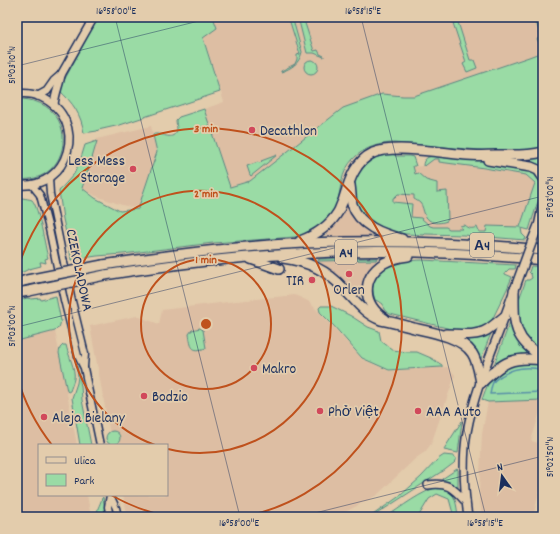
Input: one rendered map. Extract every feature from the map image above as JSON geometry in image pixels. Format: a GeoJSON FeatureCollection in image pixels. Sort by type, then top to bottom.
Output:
{"type":"FeatureCollection","features":[{"type":"Feature","properties":{"kind":"highway"},"geometry":{"type":"LineString","coordinates":[[17,283],[103,265],[213,250],[292,244],[311,237],[326,228],[339,211],[354,171],[361,161],[374,153],[383,150],[420,150],[469,156],[532,167],[538,170],[543,177]]}},
{"type":"Feature","properties":{"kind":"highway"},"geometry":{"type":"LineString","coordinates":[[469,156],[526,155],[543,152]]}},
{"type":"Feature","properties":{"kind":"highway"},"geometry":{"type":"LineString","coordinates":[[350,182],[352,204],[356,213],[363,221],[373,229],[382,233],[397,238],[422,242]]}},
{"type":"Feature","properties":{"kind":"highway","name":"А4"},"geometry":{"type":"LineString","coordinates":[[292,244],[422,242],[503,246],[543,250]]}},
{"type":"Feature","properties":{"kind":"highway","name":"A4"},"geometry":{"type":"LineString","coordinates":[[17,293],[105,275],[178,264],[261,256],[364,252],[480,255],[543,260]]}},
{"type":"Feature","properties":{"kind":"highway"},"geometry":{"type":"LineString","coordinates":[[391,322],[378,314],[369,301],[367,288],[371,277],[378,268],[388,261],[407,256],[430,253]]}},
{"type":"Feature","properties":{"kind":"highway"},"geometry":{"type":"LineString","coordinates":[[261,256],[304,262],[316,267],[335,280],[367,313],[379,319],[437,333],[460,343],[470,350],[476,361],[481,382],[500,367],[510,362],[520,359],[543,360]]}},
{"type":"Feature","properties":{"kind":"highway"},"geometry":{"type":"LineString","coordinates":[[246,257],[279,269]]}},
{"type":"Feature","properties":{"kind":"highway"},"geometry":{"type":"LineString","coordinates":[[514,290],[514,318],[518,332],[525,344],[543,357]]}},
{"type":"Feature","properties":{"kind":"highway"},"geometry":{"type":"LineString","coordinates":[[437,333],[479,333],[487,330],[505,316]]}},
{"type":"Feature","properties":{"kind":"main road"},"geometry":{"type":"LineString","coordinates":[[54,105],[61,75],[94,17]]}},
{"type":"Feature","properties":{"kind":"main road"},"geometry":{"type":"LineString","coordinates":[[38,96],[47,90],[61,75]]}},
{"type":"Feature","properties":{"kind":"main road"},"geometry":{"type":"LineString","coordinates":[[17,94],[38,96],[54,105],[62,114],[68,129],[69,139],[68,152],[63,163],[55,173],[39,183],[32,185],[17,185]]}},
{"type":"Feature","properties":{"kind":"main road"},"geometry":{"type":"LineString","coordinates":[[539,224],[543,205]]}},
{"type":"Feature","properties":{"kind":"main road"},"geometry":{"type":"LineString","coordinates":[[468,517],[464,479],[466,439],[469,422],[481,382],[514,290],[543,216]]}},
{"type":"Feature","properties":{"kind":"main road"},"geometry":{"type":"LineString","coordinates":[[428,485],[443,484],[448,486],[456,491],[466,502]]}},
{"type":"Feature","properties":{"kind":"street","name":"CZEKOLADOWA"},"geometry":{"type":"LineString","coordinates":[[49,178],[50,194],[71,297],[85,354],[84,368]]}},
{"type":"Feature","properties":{"kind":"street","name":"CZEKOLADOWA"},"geometry":{"type":"LineString","coordinates":[[32,185],[38,192],[43,204],[71,331],[78,356],[84,368],[100,444]]}},
{"type":"Feature","properties":{"kind":"street"},"geometry":{"type":"LineString","coordinates":[[110,496],[108,507],[110,517]]}},
{"type":"Feature","properties":{"kind":"street"},"geometry":{"type":"LineString","coordinates":[[110,496],[118,517]]}},
{"type":"Feature","properties":{"kind":"shaded area"},"geometry":{"type":"Polygon","coordinates":[[[197,17],[543,17],[543,56],[409,98],[343,108],[250,181],[230,187],[204,109],[224,102],[197,17]]]}},
{"type":"Feature","properties":{"kind":"shaded area"},"geometry":{"type":"Polygon","coordinates":[[[151,126],[157,152],[138,209],[96,196],[82,188],[97,139],[151,126]]]}},
{"type":"Feature","properties":{"kind":"shaded area"},"geometry":{"type":"Polygon","coordinates":[[[434,159],[439,159],[439,162],[526,175],[535,183],[517,238],[389,225],[364,171],[423,166],[434,159]]]}},
{"type":"Feature","properties":{"kind":"shaded area"},"geometry":{"type":"Polygon","coordinates":[[[347,202],[363,227],[371,233],[370,236],[327,237],[326,235],[338,219],[347,202]]]}},
{"type":"Feature","properties":{"kind":"shaded area"},"geometry":{"type":"Polygon","coordinates":[[[377,259],[367,275],[363,292],[356,290],[352,293],[319,266],[318,261],[377,259]]]}},
{"type":"Feature","properties":{"kind":"shaded area"},"geometry":{"type":"Polygon","coordinates":[[[295,295],[308,301],[362,359],[389,371],[448,367],[455,375],[431,444],[425,452],[416,458],[377,495],[336,517],[128,517],[123,496],[168,496],[168,444],[112,444],[90,326],[137,316],[159,324],[162,310],[295,295]]]}},
{"type":"Feature","properties":{"kind":"shaded area","name":"Aleja Bielany"},"geometry":{"type":"Polygon","coordinates":[[[55,331],[77,444],[38,444],[38,496],[87,496],[91,517],[17,517],[17,341],[55,331]]]}},
{"type":"Feature","properties":{"kind":"shaded area"},"geometry":{"type":"Polygon","coordinates":[[[543,400],[531,441],[543,444],[543,476],[533,517],[482,517],[479,493],[482,434],[488,402],[543,400]]]}},
{"type":"Feature","properties":{"kind":"green space"},"geometry":{"type":"Polygon","coordinates":[[[98,17],[213,17],[217,28],[203,38],[220,92],[120,125],[84,133],[81,120],[76,109],[59,90],[98,17]]]}},
{"type":"Feature","properties":{"kind":"green space"},"geometry":{"type":"Polygon","coordinates":[[[284,17],[291,17],[293,20],[302,52],[299,60],[295,64],[297,55],[300,54],[289,19],[285,20],[284,17]]]}},
{"type":"Feature","properties":{"kind":"green space"},"geometry":{"type":"Polygon","coordinates":[[[298,17],[303,17],[314,51],[318,50],[324,57],[314,53],[307,53],[298,17]]]}},
{"type":"Feature","properties":{"kind":"green space"},"geometry":{"type":"Polygon","coordinates":[[[534,17],[539,17],[543,29],[542,44],[539,43],[537,39],[541,37],[534,17]]]}},
{"type":"Feature","properties":{"kind":"green space"},"geometry":{"type":"Polygon","coordinates":[[[458,22],[470,60],[474,60],[477,68],[467,72],[463,64],[466,62],[453,23],[458,22]]]}},
{"type":"Feature","properties":{"kind":"green space"},"geometry":{"type":"Polygon","coordinates":[[[543,50],[543,149],[531,152],[492,151],[394,143],[377,145],[361,152],[349,164],[342,180],[338,201],[333,213],[321,226],[306,234],[295,237],[213,243],[71,260],[59,191],[74,174],[85,145],[97,141],[82,188],[95,198],[120,211],[138,209],[157,152],[153,135],[159,134],[173,136],[177,130],[176,120],[179,117],[204,109],[230,187],[250,181],[343,108],[382,94],[414,96],[529,57],[543,50]]]}},
{"type":"Feature","properties":{"kind":"green space"},"geometry":{"type":"Polygon","coordinates":[[[308,60],[314,60],[318,64],[318,70],[314,74],[308,74],[304,70],[304,64],[308,60]]]}},
{"type":"Feature","properties":{"kind":"green space"},"geometry":{"type":"Polygon","coordinates":[[[295,64],[288,69],[281,71],[295,64]]]}},
{"type":"Feature","properties":{"kind":"green space"},"geometry":{"type":"Polygon","coordinates":[[[22,99],[41,104],[54,114],[62,128],[63,143],[59,158],[50,170],[36,178],[17,179],[17,100],[22,99]]]}},
{"type":"Feature","properties":{"kind":"green space"},"geometry":{"type":"Polygon","coordinates":[[[387,154],[413,157],[416,166],[413,166],[415,174],[418,173],[426,180],[437,183],[437,192],[447,191],[448,219],[447,221],[441,223],[432,222],[429,220],[425,215],[421,204],[414,199],[414,195],[398,194],[393,198],[393,202],[412,204],[411,217],[421,218],[430,226],[446,227],[449,229],[462,229],[460,226],[464,225],[470,228],[477,227],[479,232],[486,232],[487,226],[520,227],[535,183],[526,175],[439,162],[439,159],[434,159],[423,166],[425,159],[436,156],[482,160],[527,168],[541,178],[543,183],[529,230],[521,228],[522,234],[526,238],[525,240],[463,235],[406,234],[394,232],[368,223],[357,210],[353,188],[355,179],[363,166],[369,161],[387,154]]]}},
{"type":"Feature","properties":{"kind":"green space"},"geometry":{"type":"Polygon","coordinates":[[[277,155],[251,176],[250,175],[247,166],[262,162],[261,161],[277,155]]]}},
{"type":"Feature","properties":{"kind":"green space"},"geometry":{"type":"Polygon","coordinates":[[[543,156],[543,170],[515,160],[516,159],[543,156]]]}},
{"type":"Feature","properties":{"kind":"green space"},"geometry":{"type":"Polygon","coordinates":[[[17,197],[32,200],[35,204],[48,258],[45,259],[46,263],[40,262],[41,266],[29,269],[17,275],[17,197]]]}},
{"type":"Feature","properties":{"kind":"green space"},"geometry":{"type":"Polygon","coordinates":[[[377,258],[376,260],[318,261],[320,259],[377,258]]]}},
{"type":"Feature","properties":{"kind":"green space"},"geometry":{"type":"Polygon","coordinates":[[[413,260],[516,265],[515,269],[509,269],[505,273],[512,277],[492,320],[488,324],[478,329],[462,330],[451,329],[390,314],[383,308],[383,304],[375,300],[373,289],[374,280],[379,273],[385,268],[394,264],[413,260]]]}},
{"type":"Feature","properties":{"kind":"green space"},"geometry":{"type":"Polygon","coordinates":[[[531,266],[543,267],[543,354],[526,341],[518,324],[518,302],[526,280],[532,278],[529,272],[531,266]]]}},
{"type":"Feature","properties":{"kind":"green space"},"geometry":{"type":"Polygon","coordinates":[[[56,296],[61,321],[59,328],[55,331],[17,341],[17,301],[27,298],[40,298],[41,300],[56,296]]]}},
{"type":"Feature","properties":{"kind":"green space"},"geometry":{"type":"Polygon","coordinates":[[[321,306],[331,306],[368,327],[379,331],[381,341],[393,350],[417,352],[431,358],[442,365],[442,367],[389,370],[362,358],[320,312],[319,308],[321,306]]]}},
{"type":"Feature","properties":{"kind":"green space"},"geometry":{"type":"Polygon","coordinates":[[[511,319],[535,356],[494,366],[494,365],[511,319]]]}},
{"type":"Feature","properties":{"kind":"green space"},"geometry":{"type":"Polygon","coordinates":[[[200,328],[203,330],[206,348],[197,350],[191,345],[189,334],[192,330],[200,328]]]}},
{"type":"Feature","properties":{"kind":"green space"},"geometry":{"type":"Polygon","coordinates":[[[492,331],[480,361],[457,337],[492,331]]]}},
{"type":"Feature","properties":{"kind":"green space"},"geometry":{"type":"Polygon","coordinates":[[[63,345],[66,345],[74,371],[74,381],[70,391],[68,392],[59,353],[60,348],[63,345]]]}},
{"type":"Feature","properties":{"kind":"green space"},"geometry":{"type":"Polygon","coordinates":[[[519,362],[543,364],[543,400],[488,402],[482,400],[487,386],[495,374],[505,367],[519,362]]]}},
{"type":"Feature","properties":{"kind":"green space"},"geometry":{"type":"Polygon","coordinates":[[[76,366],[81,386],[82,400],[91,444],[80,444],[72,398],[78,376],[76,366]]]}},
{"type":"Feature","properties":{"kind":"green space"},"geometry":{"type":"Polygon","coordinates":[[[462,421],[458,453],[444,450],[444,449],[462,421]]]}},
{"type":"Feature","properties":{"kind":"green space"},"geometry":{"type":"Polygon","coordinates":[[[113,431],[119,435],[120,438],[118,443],[108,443],[106,438],[108,433],[113,431]]]}},
{"type":"Feature","properties":{"kind":"green space"},"geometry":{"type":"Polygon","coordinates":[[[444,455],[453,456],[456,458],[456,461],[442,472],[370,517],[401,495],[444,455]]]}},
{"type":"Feature","properties":{"kind":"green space"},"geometry":{"type":"Polygon","coordinates":[[[457,469],[458,470],[458,489],[442,479],[457,469]]]}},
{"type":"Feature","properties":{"kind":"green space"},"geometry":{"type":"Polygon","coordinates":[[[439,487],[445,488],[452,493],[458,517],[454,517],[449,499],[437,494],[429,499],[418,517],[386,517],[419,495],[439,487]]]}},
{"type":"Feature","properties":{"kind":"green space"},"geometry":{"type":"Polygon","coordinates":[[[103,497],[106,517],[98,517],[98,509],[103,497]]]}},
{"type":"Feature","properties":{"kind":"waterway"},"geometry":{"type":"LineString","coordinates":[[543,370],[521,368],[506,373],[494,381],[490,394],[543,392]]}},
{"type":"Feature","properties":{"kind":"place","name":"Decathlon"},"geometry":{"type":"Point","coordinates":[252,130]}},
{"type":"Feature","properties":{"kind":"place","name":"Less Mess Storage"},"geometry":{"type":"Point","coordinates":[133,169]}},
{"type":"Feature","properties":{"kind":"place","name":"Orlen"},"geometry":{"type":"Point","coordinates":[349,274]}},
{"type":"Feature","properties":{"kind":"place","name":"TIR"},"geometry":{"type":"Point","coordinates":[312,280]}},
{"type":"Feature","properties":{"kind":"place","name":"Makro"},"geometry":{"type":"Point","coordinates":[254,368]}},
{"type":"Feature","properties":{"kind":"place","name":"Bodzio"},"geometry":{"type":"Point","coordinates":[144,396]}},
{"type":"Feature","properties":{"kind":"place","name":"Phở Việt"},"geometry":{"type":"Point","coordinates":[320,411]}},
{"type":"Feature","properties":{"kind":"place","name":"AAA Auto"},"geometry":{"type":"Point","coordinates":[418,411]}},
{"type":"Feature","properties":{"kind":"place","name":"Aleja Bielany"},"geometry":{"type":"Point","coordinates":[44,417]}}]}
